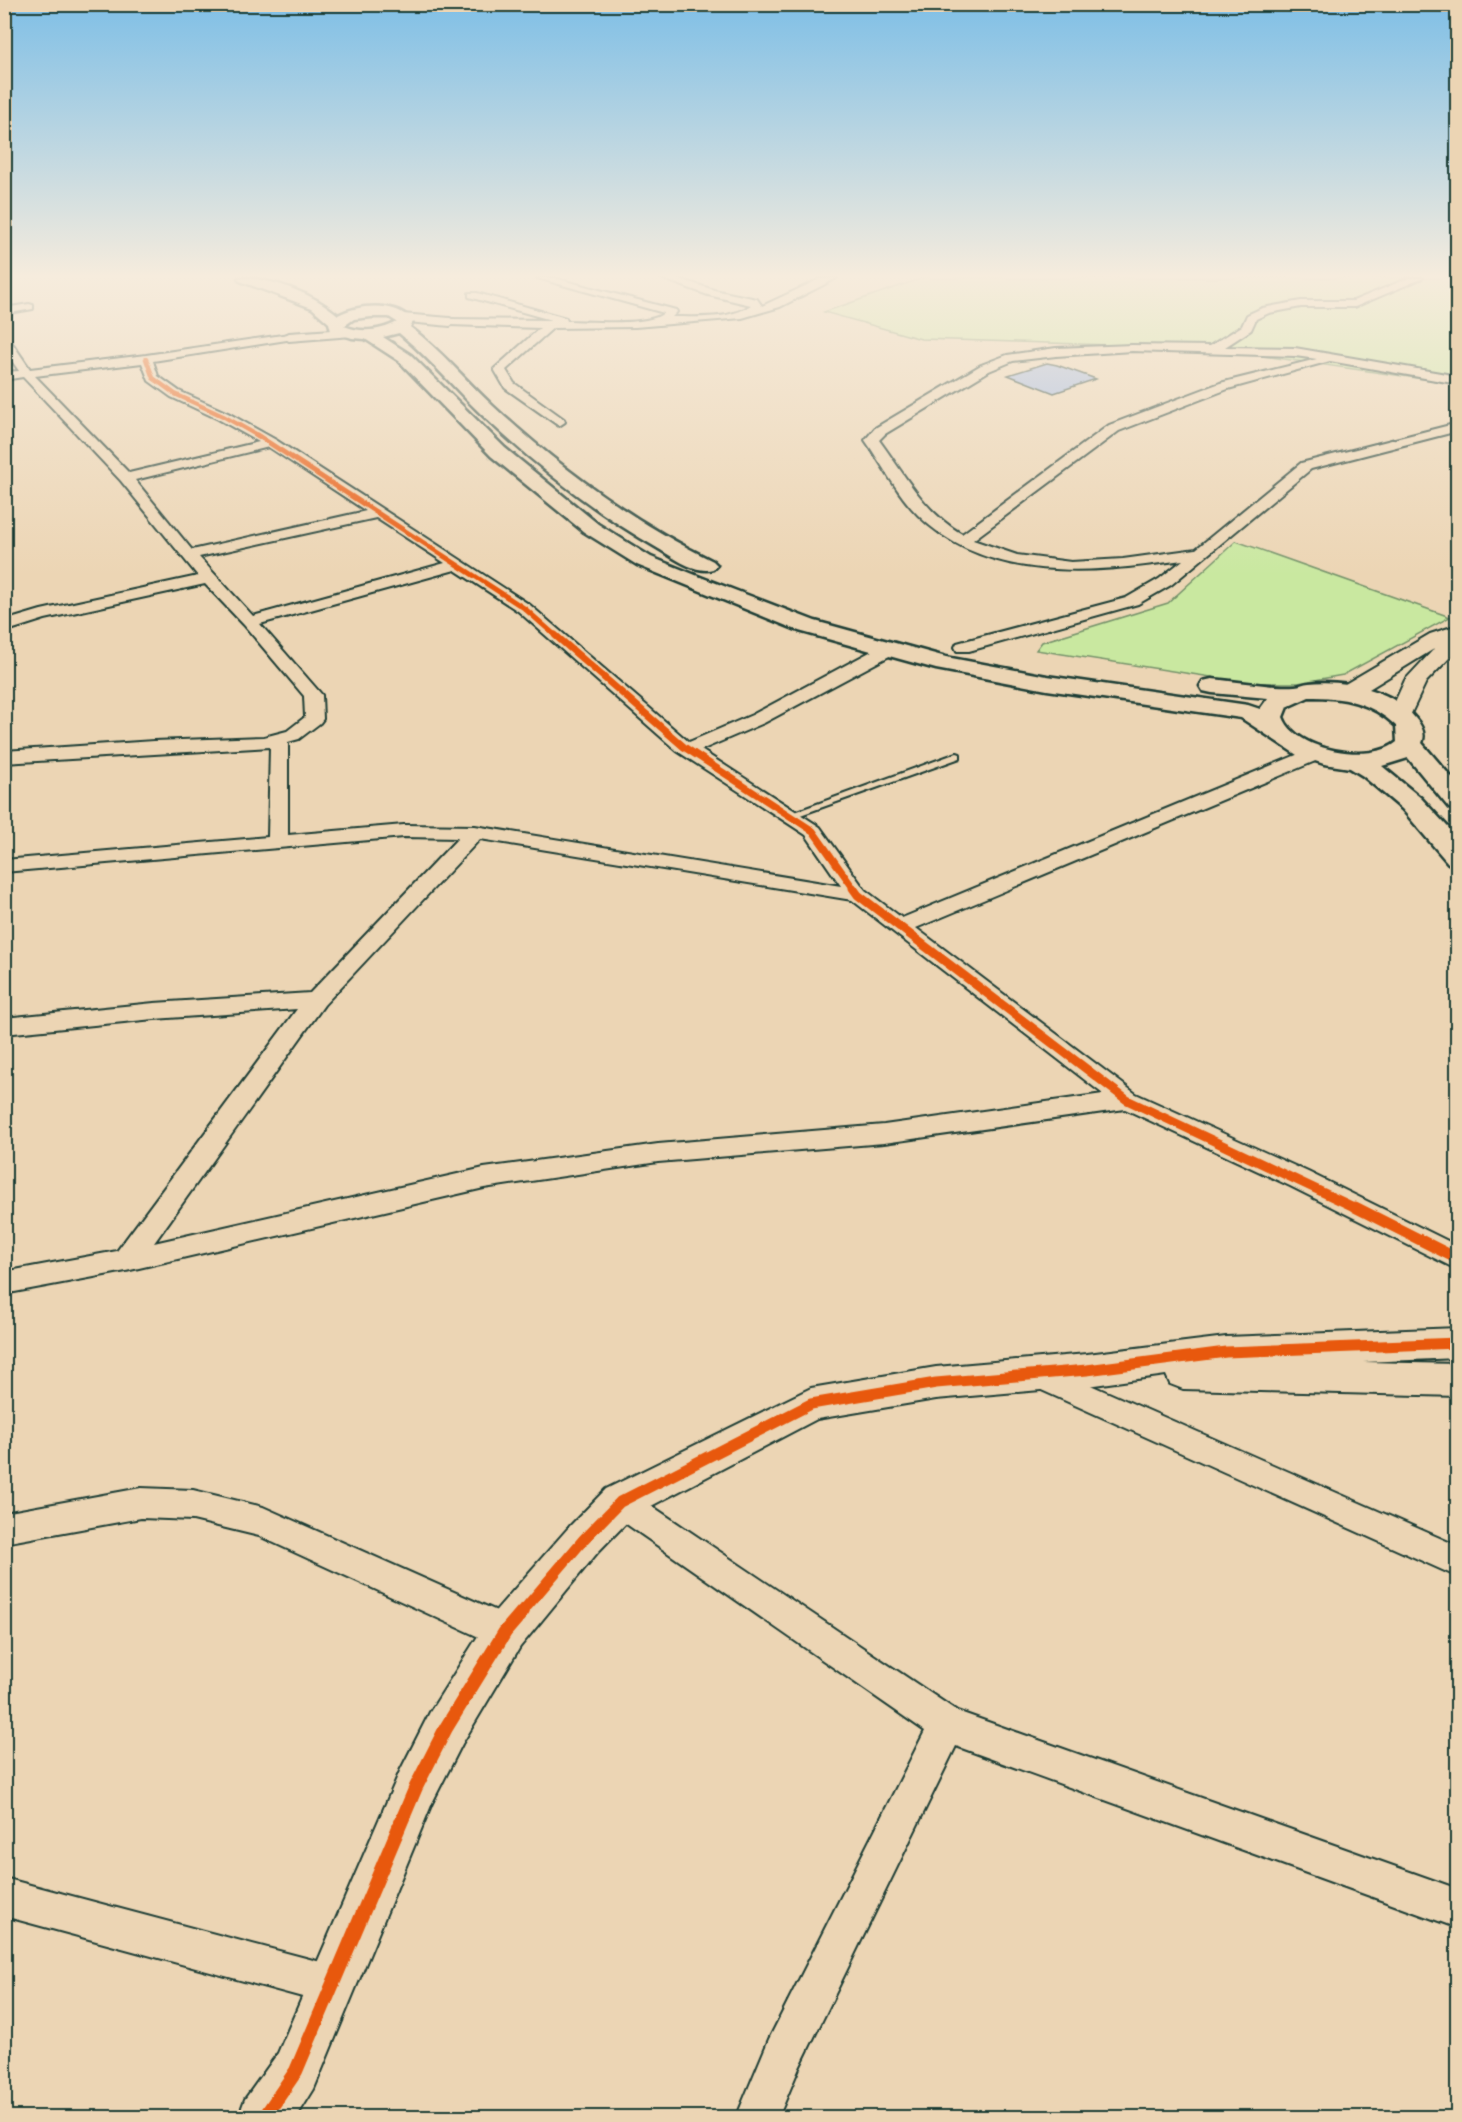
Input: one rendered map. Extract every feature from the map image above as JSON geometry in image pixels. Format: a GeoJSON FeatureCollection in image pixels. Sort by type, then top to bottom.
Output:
{"type":"FeatureCollection","features":[{"type":"Feature","properties":{"kind":"main road"},"geometry":{"type":"LineString","coordinates":[[424,377],[498,452],[591,528],[644,561],[695,584],[807,626],[944,664],[1047,683],[1248,712],[1288,740],[1318,753],[1356,760],[1390,757],[1402,751],[1409,744],[1412,734],[1408,724],[1400,715],[1386,705],[1348,692],[1327,690],[1291,693],[1190,684],[1045,662],[963,648],[849,616]]}},
{"type":"Feature","properties":{"kind":"main road"},"geometry":{"type":"LineString","coordinates":[[455,377],[484,407],[558,474],[629,524],[675,551],[732,577],[803,603]]}},
{"type":"Feature","properties":{"kind":"main road"},"geometry":{"type":"LineString","coordinates":[[1275,729],[1270,718],[1272,708],[1279,700],[1291,693]]}},
{"type":"Feature","properties":{"kind":"main road"},"geometry":{"type":"LineString","coordinates":[[1409,744],[1458,802]]}},
{"type":"Feature","properties":{"kind":"main road"},"geometry":{"type":"LineString","coordinates":[[1356,760],[1386,779],[1424,814],[1458,856]]}},
{"type":"Feature","properties":{"kind":"street"},"geometry":{"type":"LineString","coordinates":[[4,757],[153,747],[265,743],[292,735],[314,719],[313,695],[291,673],[250,622],[208,579],[126,478],[30,377]]}},
{"type":"Feature","properties":{"kind":"street"},"geometry":{"type":"LineString","coordinates":[[153,377],[175,394],[271,442],[524,608],[688,749],[813,831],[858,895],[1127,1100],[1299,1179],[1458,1259]]}},
{"type":"Feature","properties":{"kind":"street"},"geometry":{"type":"LineString","coordinates":[[505,377],[509,385],[560,422]]}},
{"type":"Feature","properties":{"kind":"street"},"geometry":{"type":"LineString","coordinates":[[970,377],[880,431],[872,440],[921,510],[945,531],[983,550],[1040,564],[1122,564],[1200,553]]}},
{"type":"Feature","properties":{"kind":"street"},"geometry":{"type":"LineString","coordinates":[[963,540],[1114,428],[1224,386],[1260,377]]}},
{"type":"Feature","properties":{"kind":"street"},"geometry":{"type":"LineString","coordinates":[[1441,377],[1458,380]]}},
{"type":"Feature","properties":{"kind":"street"},"geometry":{"type":"LineString","coordinates":[[963,648],[1132,601],[1165,582],[1306,466],[1458,427]]}},
{"type":"Feature","properties":{"kind":"street"},"geometry":{"type":"LineString","coordinates":[[126,478],[271,442]]}},
{"type":"Feature","properties":{"kind":"street"},"geometry":{"type":"LineString","coordinates":[[189,555],[377,513]]}},
{"type":"Feature","properties":{"kind":"street"},"geometry":{"type":"LineString","coordinates":[[250,622],[456,565]]}},
{"type":"Feature","properties":{"kind":"street"},"geometry":{"type":"LineString","coordinates":[[4,627],[41,615],[208,579]]}},
{"type":"Feature","properties":{"kind":"street"},"geometry":{"type":"LineString","coordinates":[[1348,692],[1437,638],[1458,631]]}},
{"type":"Feature","properties":{"kind":"street"},"geometry":{"type":"LineString","coordinates":[[1400,715],[1416,680],[1458,637]]}},
{"type":"Feature","properties":{"kind":"street"},"geometry":{"type":"LineString","coordinates":[[688,749],[758,719],[889,649]]}},
{"type":"Feature","properties":{"kind":"street"},"geometry":{"type":"LineString","coordinates":[[278,840],[279,739]]}},
{"type":"Feature","properties":{"kind":"street"},"geometry":{"type":"LineString","coordinates":[[900,927],[1318,753]]}},
{"type":"Feature","properties":{"kind":"street"},"geometry":{"type":"LineString","coordinates":[[4,866],[278,840],[404,831],[475,832],[858,895]]}},
{"type":"Feature","properties":{"kind":"street"},"geometry":{"type":"LineString","coordinates":[[126,1260],[316,1000],[475,832]]}},
{"type":"Feature","properties":{"kind":"street"},"geometry":{"type":"LineString","coordinates":[[4,1026],[154,1011],[316,1000]]}},
{"type":"Feature","properties":{"kind":"street"},"geometry":{"type":"LineString","coordinates":[[4,1283],[126,1260],[484,1178],[658,1153],[884,1134],[1127,1100]]}},
{"type":"Feature","properties":{"kind":"street"},"geometry":{"type":"LineString","coordinates":[[264,2118],[296,2070],[416,1787],[446,1728],[505,1632],[584,1539],[620,1502],[811,1404],[936,1383],[1087,1370],[1226,1352],[1458,1343]]}},
{"type":"Feature","properties":{"kind":"street"},"geometry":{"type":"LineString","coordinates":[[1087,1370],[1458,1380]]}},
{"type":"Feature","properties":{"kind":"street"},"geometry":{"type":"LineString","coordinates":[[1036,1374],[1458,1562]]}},
{"type":"Feature","properties":{"kind":"street"},"geometry":{"type":"LineString","coordinates":[[620,1502],[947,1725],[1458,1909]]}},
{"type":"Feature","properties":{"kind":"street"},"geometry":{"type":"LineString","coordinates":[[4,1528],[141,1503],[193,1505],[263,1522],[505,1632]]}},
{"type":"Feature","properties":{"kind":"street"},"geometry":{"type":"LineString","coordinates":[[757,2118],[784,2054],[947,1725]]}},
{"type":"Feature","properties":{"kind":"street"},"geometry":{"type":"LineString","coordinates":[[4,1896],[332,1985]]}},
{"type":"Feature","properties":{"kind":"lane"},"geometry":{"type":"LineString","coordinates":[[789,816],[957,756]]}},
{"type":"Feature","properties":{"kind":"green space"},"geometry":{"type":"Polygon","coordinates":[[[1409,377],[1457,377],[1457,384],[1409,377]]]}},
{"type":"Feature","properties":{"kind":"green space"},"geometry":{"type":"Polygon","coordinates":[[[1236,541],[1450,617],[1343,675],[1298,683],[1250,683],[1036,650],[1042,642],[1168,603],[1236,541]]]}},
{"type":"Feature","properties":{"kind":"building"},"geometry":{"type":"Polygon","coordinates":[[[1013,377],[1091,377],[1096,379],[1054,393],[1013,377]]]}},
{"type":"Feature","properties":{"kind":"cycle path"},"geometry":{"type":"LineString","coordinates":[[153,377],[175,394],[223,416],[271,443],[524,608],[684,747],[813,831],[858,895],[1127,1100],[1299,1179],[1458,1259]]}},
{"type":"Feature","properties":{"kind":"cycle path"},"geometry":{"type":"LineString","coordinates":[[264,2118],[296,2071],[416,1787],[446,1728],[505,1632],[584,1539],[620,1502],[811,1404],[936,1383],[1087,1370],[1226,1352],[1458,1343]]}}]}
